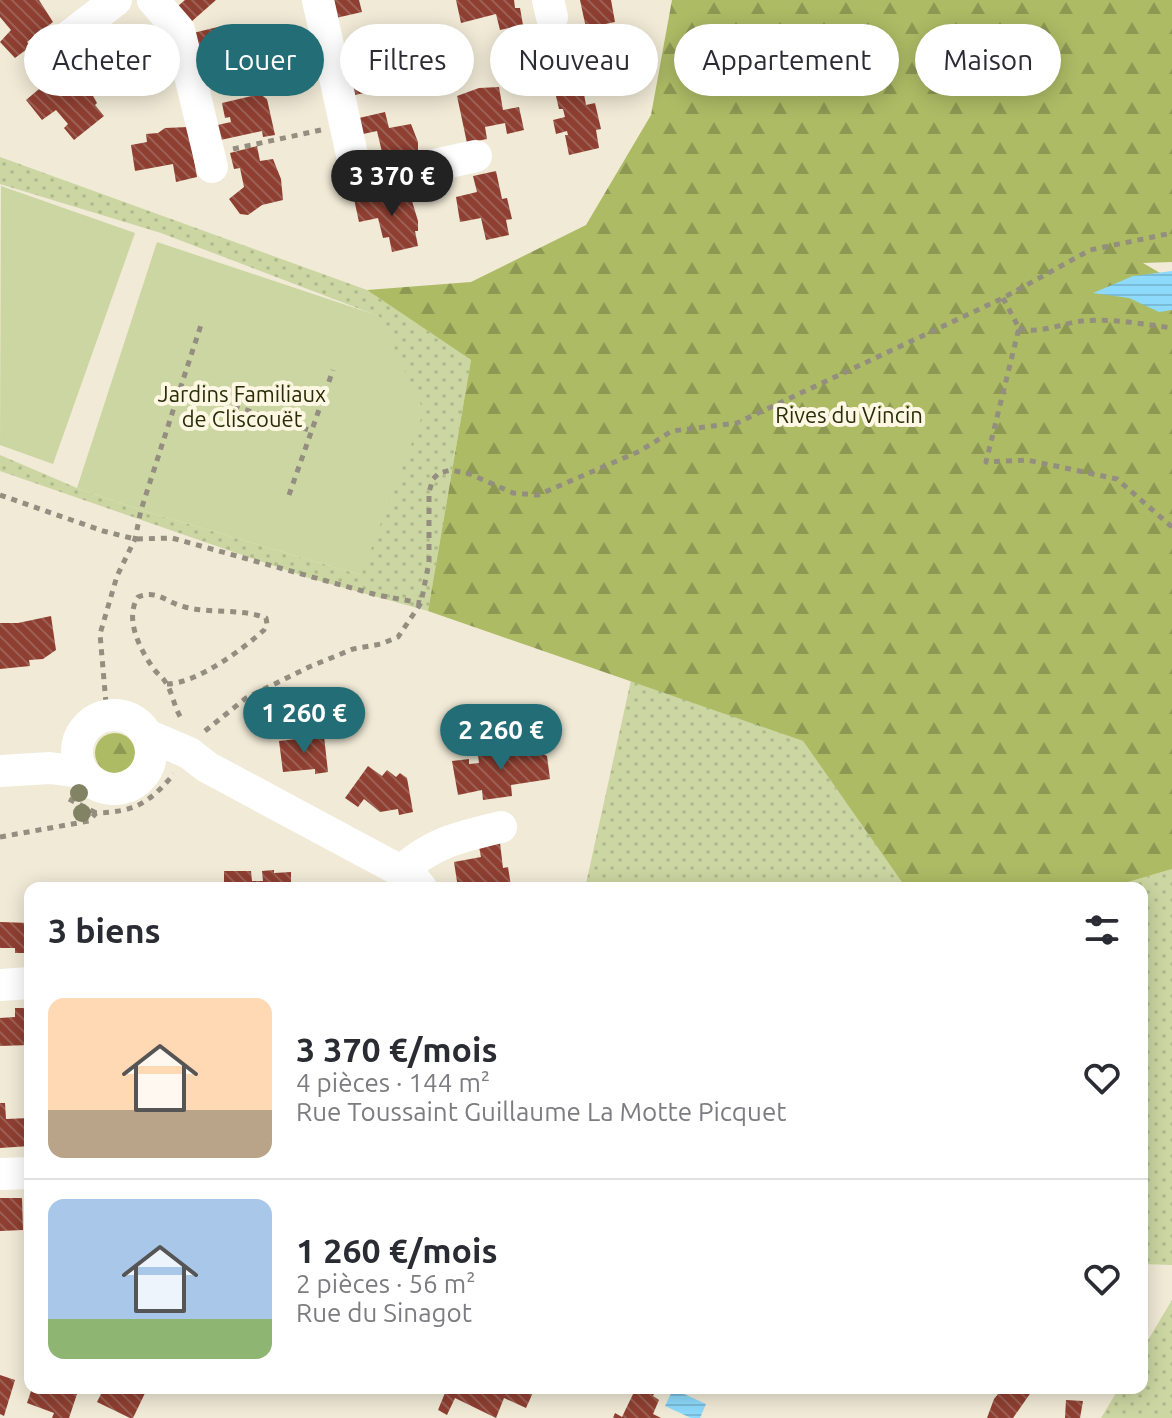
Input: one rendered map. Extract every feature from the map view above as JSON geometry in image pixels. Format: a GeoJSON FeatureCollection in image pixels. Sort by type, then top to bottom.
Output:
{"type":"FeatureCollection","features":[{"type":"Feature","properties":{"kind":"street"},"geometry":{"type":"LineString","coordinates":[[85,24],[116,0]]}},
{"type":"Feature","properties":{"kind":"street"},"geometry":{"type":"LineString","coordinates":[[153,0],[179,30],[211,161]]}},
{"type":"Feature","properties":{"kind":"street"},"geometry":{"type":"LineString","coordinates":[[318,0],[358,182],[476,156]]}},
{"type":"Feature","properties":{"kind":"street"},"geometry":{"type":"LineString","coordinates":[[7,770],[65,747],[96,719],[107,715],[130,718],[147,735],[193,755],[411,880],[422,852],[456,838],[501,827]]}},
{"type":"Feature","properties":{"kind":"street"},"geometry":{"type":"LineString","coordinates":[[147,735],[151,752],[147,769]]}},
{"type":"Feature","properties":{"kind":"street"},"geometry":{"type":"LineString","coordinates":[[79,736],[76,747],[81,772]]}},
{"type":"Feature","properties":{"kind":"street"},"geometry":{"type":"LineString","coordinates":[[7,770],[69,769],[81,772],[97,786],[120,789],[131,786],[147,769],[193,755]]}},
{"type":"Feature","properties":{"kind":"street"},"geometry":{"type":"LineString","coordinates":[[0,985],[24,983]]}},
{"type":"Feature","properties":{"kind":"street"},"geometry":{"type":"LineString","coordinates":[[0,1174],[24,1173]]}},
{"type":"Feature","properties":{"kind":"path"},"geometry":{"type":"LineString","coordinates":[[211,161],[315,131]]}},
{"type":"Feature","properties":{"kind":"path"},"geometry":{"type":"LineString","coordinates":[[0,837],[89,821],[96,813],[118,813],[138,808],[246,698],[353,649],[398,637],[421,603],[429,562],[429,492],[433,479],[439,473],[451,470],[470,474],[513,493],[538,495],[640,451],[672,431],[737,423],[1003,298],[1090,250],[1172,233]]}},
{"type":"Feature","properties":{"kind":"path"},"geometry":{"type":"LineString","coordinates":[[1003,298],[1019,328],[986,462],[1027,460],[1117,479],[1172,527]]}},
{"type":"Feature","properties":{"kind":"path"},"geometry":{"type":"LineString","coordinates":[[1019,328],[1028,331],[1080,321],[1104,320],[1172,328]]}},
{"type":"Feature","properties":{"kind":"path"},"geometry":{"type":"LineString","coordinates":[[107,715],[100,634],[117,576],[135,539],[141,510],[201,325]]}},
{"type":"Feature","properties":{"kind":"path"},"geometry":{"type":"LineString","coordinates":[[289,495],[333,370]]}},
{"type":"Feature","properties":{"kind":"path"},"geometry":{"type":"LineString","coordinates":[[180,389],[312,431]]}},
{"type":"Feature","properties":{"kind":"path"},"geometry":{"type":"LineString","coordinates":[[0,495],[103,531],[135,539],[172,538],[377,595],[421,603]]}},
{"type":"Feature","properties":{"kind":"path"},"geometry":{"type":"LineString","coordinates":[[167,684],[174,684],[220,662],[264,630],[266,618],[253,613],[182,606],[160,595],[147,593],[138,597],[132,615],[134,629],[154,669],[167,684],[193,755]]}},
{"type":"Feature","properties":{"kind":"green space","name":"Rives du Vincin"},"geometry":{"type":"Polygon","coordinates":[[[672,0],[1172,0],[1172,262],[1143,263],[1172,280],[1172,869],[1128,882],[902,882],[803,741],[428,611],[471,360],[367,290],[471,282],[586,225],[651,115],[654,96],[658,96],[658,77],[672,0]]]}},
{"type":"Feature","properties":{"kind":"green space"},"geometry":{"type":"Polygon","coordinates":[[[0,157],[367,290],[471,360],[428,611],[309,578],[0,471],[0,455],[77,488],[141,510],[361,575],[378,316],[161,233],[0,184],[0,157]]]}},
{"type":"Feature","properties":{"kind":"green space"},"geometry":{"type":"Polygon","coordinates":[[[1,186],[135,233],[53,464],[0,445],[1,186]]]}},
{"type":"Feature","properties":{"kind":"green space","name":"Jardins Familiaux de Cliscouët"},"geometry":{"type":"Polygon","coordinates":[[[157,242],[379,316],[424,411],[361,575],[77,488],[157,242]]]}},
{"type":"Feature","properties":{"kind":"green space"},"geometry":{"type":"Polygon","coordinates":[[[631,680],[803,741],[902,882],[586,882],[631,680]]]}},
{"type":"Feature","properties":{"kind":"green space"},"geometry":{"type":"Polygon","coordinates":[[[115,733],[129,739],[135,753],[129,767],[115,773],[101,767],[95,753],[101,739],[115,733]]]}},
{"type":"Feature","properties":{"kind":"green space"},"geometry":{"type":"Polygon","coordinates":[[[1172,869],[1172,1265],[1148,1264],[1148,882],[1128,882],[1172,869]]]}},
{"type":"Feature","properties":{"kind":"green space"},"geometry":{"type":"Polygon","coordinates":[[[1172,1300],[1172,1418],[1101,1418],[1115,1394],[1148,1394],[1148,1340],[1172,1300]]]}},
{"type":"Feature","properties":{"kind":"water"},"geometry":{"type":"Polygon","coordinates":[[[1172,271],[1172,310],[1159,312],[1129,298],[1093,293],[1133,276],[1172,271]]]}},
{"type":"Feature","properties":{"kind":"water"},"geometry":{"type":"Polygon","coordinates":[[[671,1394],[684,1394],[706,1404],[700,1418],[691,1418],[665,1406],[671,1394]]]}},
{"type":"Feature","properties":{"kind":"building"},"geometry":{"type":"Polygon","coordinates":[[[0,0],[39,0],[53,22],[24,24],[24,51],[15,58],[0,42],[11,30],[0,17],[0,0]]]}},
{"type":"Feature","properties":{"kind":"building"},"geometry":{"type":"Polygon","coordinates":[[[185,0],[216,0],[191,22],[178,6],[185,0]]]}},
{"type":"Feature","properties":{"kind":"building"},"geometry":{"type":"Polygon","coordinates":[[[333,0],[359,0],[362,12],[336,18],[333,0]]]}},
{"type":"Feature","properties":{"kind":"building"},"geometry":{"type":"Polygon","coordinates":[[[456,0],[514,0],[515,8],[520,8],[523,24],[498,24],[496,14],[461,23],[456,0]]]}},
{"type":"Feature","properties":{"kind":"building"},"geometry":{"type":"Polygon","coordinates":[[[580,0],[611,0],[615,22],[585,24],[580,0]]]}},
{"type":"Feature","properties":{"kind":"building"},"geometry":{"type":"Polygon","coordinates":[[[490,87],[490,96],[501,96],[503,110],[519,107],[524,130],[507,134],[505,123],[485,127],[487,139],[467,143],[457,96],[474,96],[474,90],[490,87]]]}},
{"type":"Feature","properties":{"kind":"building"},"geometry":{"type":"Polygon","coordinates":[[[31,96],[93,96],[95,105],[104,116],[74,140],[64,128],[68,124],[56,110],[42,120],[26,100],[31,96]]]}},
{"type":"Feature","properties":{"kind":"building"},"geometry":{"type":"Polygon","coordinates":[[[263,96],[267,99],[275,135],[263,137],[262,131],[216,141],[213,126],[231,122],[230,117],[225,118],[222,103],[263,96]]]}},
{"type":"Feature","properties":{"kind":"building"},"geometry":{"type":"Polygon","coordinates":[[[556,96],[584,96],[586,105],[595,103],[601,129],[596,130],[599,148],[569,155],[567,131],[556,134],[553,120],[565,117],[563,109],[559,109],[556,96]]]}},
{"type":"Feature","properties":{"kind":"building"},"geometry":{"type":"Polygon","coordinates":[[[385,112],[389,128],[411,124],[418,142],[418,154],[372,173],[368,155],[382,152],[377,131],[363,134],[359,118],[385,112]]]}},
{"type":"Feature","properties":{"kind":"building"},"geometry":{"type":"Polygon","coordinates":[[[188,127],[197,177],[176,182],[173,164],[135,171],[131,145],[147,142],[146,134],[158,133],[165,128],[188,127]]]}},
{"type":"Feature","properties":{"kind":"building"},"geometry":{"type":"Polygon","coordinates":[[[257,146],[260,161],[273,159],[281,179],[283,200],[262,205],[248,215],[240,214],[229,199],[244,187],[240,168],[234,169],[230,153],[257,146]]]}},
{"type":"Feature","properties":{"kind":"building"},"geometry":{"type":"Polygon","coordinates":[[[496,171],[502,199],[507,198],[512,219],[506,220],[509,235],[486,240],[481,218],[460,222],[456,197],[477,192],[473,176],[496,171]]]}},
{"type":"Feature","properties":{"kind":"building"},"geometry":{"type":"Polygon","coordinates":[[[409,191],[418,221],[418,231],[415,231],[418,246],[392,252],[389,237],[383,238],[378,218],[359,222],[354,199],[379,193],[380,198],[384,197],[385,200],[409,191]]]}},
{"type":"Feature","properties":{"kind":"building"},"geometry":{"type":"Polygon","coordinates":[[[51,616],[56,650],[43,659],[29,660],[30,666],[0,669],[0,623],[18,623],[51,616]]]}},
{"type":"Feature","properties":{"kind":"building"},"geometry":{"type":"Polygon","coordinates":[[[324,736],[328,772],[315,774],[315,769],[283,772],[279,741],[324,736]]]}},
{"type":"Feature","properties":{"kind":"building"},"geometry":{"type":"Polygon","coordinates":[[[535,741],[536,750],[547,756],[550,779],[511,785],[512,796],[483,800],[482,790],[458,795],[452,761],[469,759],[469,764],[479,763],[478,755],[522,752],[521,742],[535,741]]]}},
{"type":"Feature","properties":{"kind":"building"},"geometry":{"type":"Polygon","coordinates":[[[368,766],[382,776],[387,770],[396,777],[400,773],[407,778],[413,812],[399,815],[398,809],[380,812],[364,799],[358,807],[345,798],[368,766]]]}},
{"type":"Feature","properties":{"kind":"building"},"geometry":{"type":"Polygon","coordinates":[[[500,843],[503,868],[508,867],[510,882],[457,882],[454,862],[481,857],[479,847],[500,843]]]}},
{"type":"Feature","properties":{"kind":"building"},"geometry":{"type":"Polygon","coordinates":[[[224,871],[251,871],[252,881],[263,881],[262,871],[291,872],[291,882],[224,882],[224,871]]]}},
{"type":"Feature","properties":{"kind":"building"},"geometry":{"type":"Polygon","coordinates":[[[0,922],[24,923],[24,953],[15,953],[15,948],[0,948],[0,922]]]}},
{"type":"Feature","properties":{"kind":"building"},"geometry":{"type":"Polygon","coordinates":[[[15,1008],[24,1008],[24,1045],[0,1046],[0,1018],[15,1017],[15,1008]]]}},
{"type":"Feature","properties":{"kind":"building"},"geometry":{"type":"Polygon","coordinates":[[[0,1103],[5,1103],[6,1119],[24,1118],[24,1146],[0,1148],[0,1103]]]}},
{"type":"Feature","properties":{"kind":"building"},"geometry":{"type":"Polygon","coordinates":[[[0,1198],[22,1198],[23,1230],[0,1231],[0,1198]]]}},
{"type":"Feature","properties":{"kind":"building"},"geometry":{"type":"Polygon","coordinates":[[[0,1375],[15,1380],[4,1416],[0,1414],[0,1375]]]}},
{"type":"Feature","properties":{"kind":"building"},"geometry":{"type":"Polygon","coordinates":[[[30,1394],[77,1394],[69,1418],[52,1418],[54,1413],[27,1403],[30,1394]]]}},
{"type":"Feature","properties":{"kind":"building"},"geometry":{"type":"Polygon","coordinates":[[[101,1394],[145,1394],[133,1418],[97,1402],[101,1394]]]}},
{"type":"Feature","properties":{"kind":"building"},"geometry":{"type":"Polygon","coordinates":[[[445,1394],[532,1394],[526,1408],[504,1398],[496,1418],[455,1398],[447,1415],[438,1410],[445,1394]]]}},
{"type":"Feature","properties":{"kind":"building"},"geometry":{"type":"Polygon","coordinates":[[[633,1394],[654,1394],[659,1400],[653,1414],[661,1418],[613,1418],[615,1413],[622,1417],[633,1394]]]}},
{"type":"Feature","properties":{"kind":"building"},"geometry":{"type":"Polygon","coordinates":[[[998,1394],[1030,1394],[1013,1418],[987,1418],[998,1394]]]}},
{"type":"Feature","properties":{"kind":"building"},"geometry":{"type":"Polygon","coordinates":[[[1066,1400],[1083,1401],[1080,1418],[1065,1418],[1066,1400]]]}}]}
